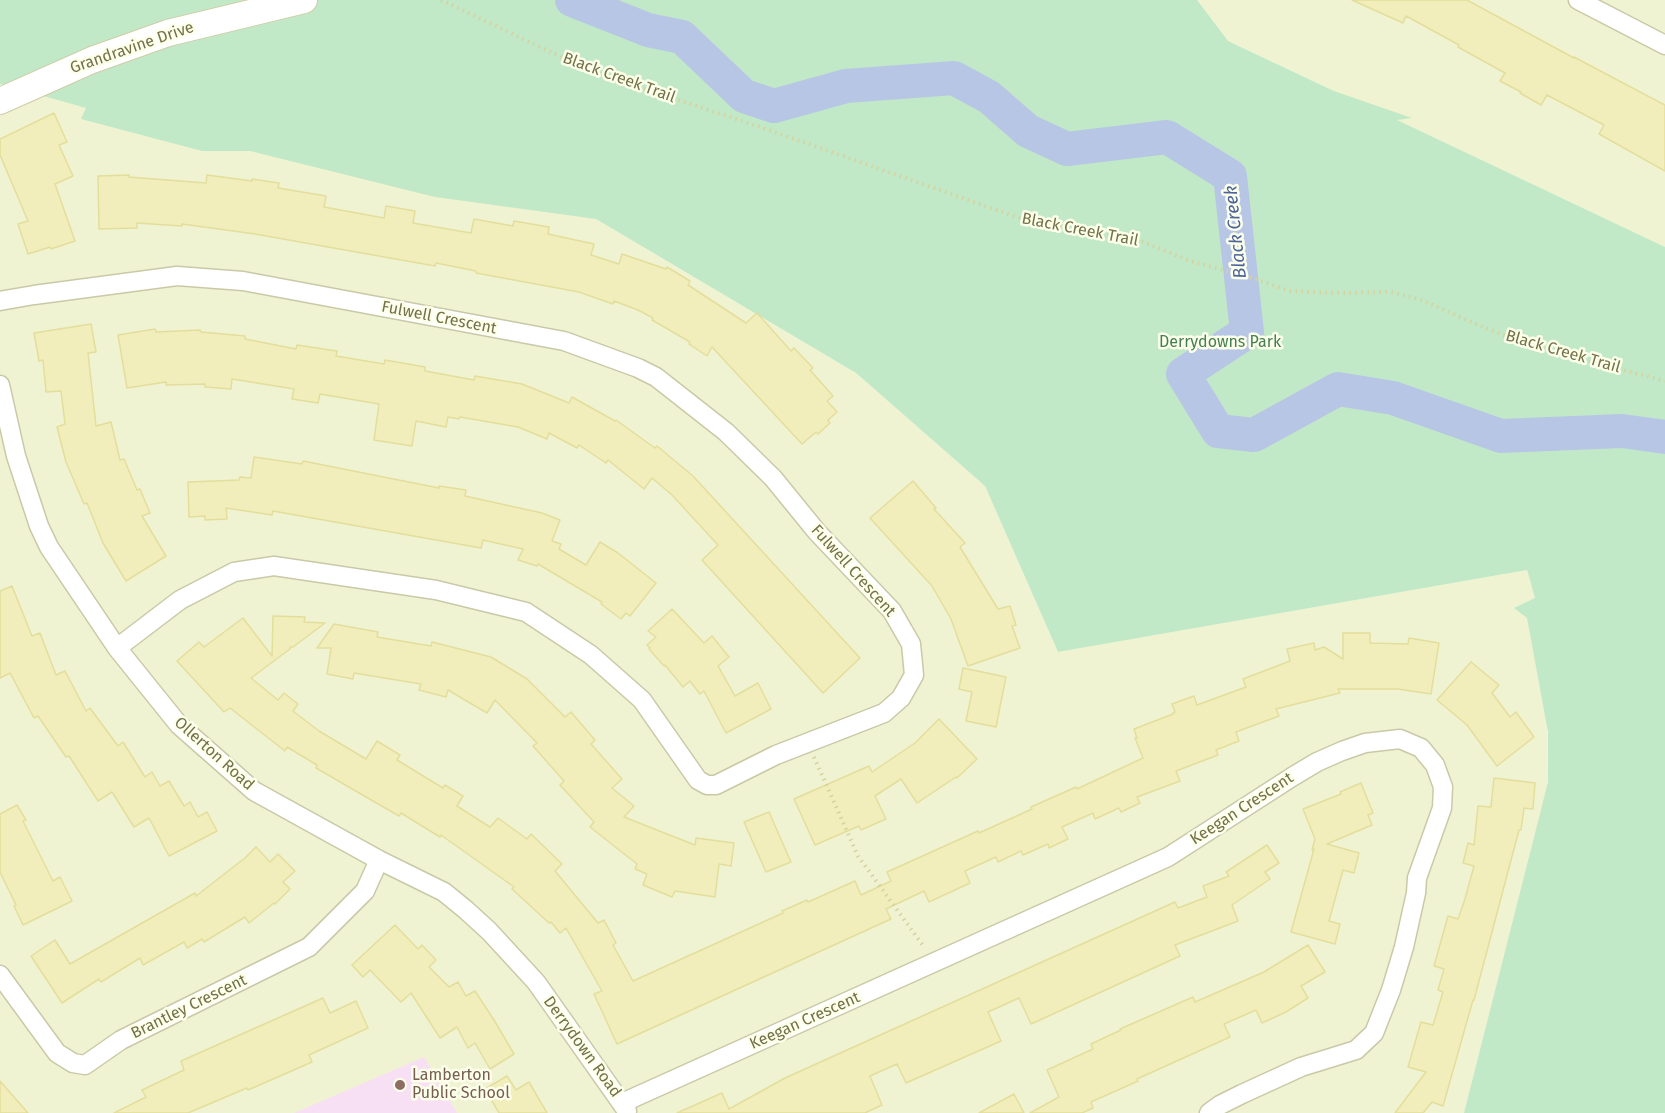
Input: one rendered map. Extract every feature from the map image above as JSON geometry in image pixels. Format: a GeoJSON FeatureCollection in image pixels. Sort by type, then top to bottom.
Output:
{"type":"FeatureCollection","features":[{"type":"Feature","properties":{"kind":"street","name":"Grandravine Drive"},"geometry":{"type":"LineString","coordinates":[[0,101],[92,60],[168,33],[303,0]]}},
{"type":"Feature","properties":{"kind":"street"},"geometry":{"type":"LineString","coordinates":[[1578,0],[1665,45]]}},
{"type":"Feature","properties":{"kind":"street","name":"Fulwell Crescent"},"geometry":{"type":"LineString","coordinates":[[0,301],[177,276],[243,281],[564,341],[638,368],[656,377],[726,432],[773,478],[817,532],[892,611],[911,644],[914,675],[901,698],[884,713],[776,755],[716,785],[707,785],[698,780],[642,700],[591,655],[526,612],[436,590],[274,566],[234,572],[180,600],[117,648]]}},
{"type":"Feature","properties":{"kind":"street","name":"Ollerton Road"},"geometry":{"type":"LineString","coordinates":[[0,385],[8,458],[49,548],[117,648],[179,725],[254,791],[379,860],[444,892],[489,931],[536,982]]}},
{"type":"Feature","properties":{"kind":"street","name":"Keegan Crescent"},"geometry":{"type":"LineString","coordinates":[[625,1108],[935,962],[1168,857],[1317,762],[1365,742],[1400,739],[1421,748],[1435,765],[1443,787],[1442,808],[1417,878],[1404,947],[1391,990],[1374,1033],[1356,1050],[1301,1067],[1242,1094],[1209,1113]]}},
{"type":"Feature","properties":{"kind":"street","name":"Brantley Crescent"},"geometry":{"type":"LineString","coordinates":[[0,975],[57,1053],[73,1063],[85,1065],[121,1040],[309,947],[365,891],[379,860]]}},
{"type":"Feature","properties":{"kind":"street","name":"Derrydown Road"},"geometry":{"type":"LineString","coordinates":[[536,982],[625,1108]]}},
{"type":"Feature","properties":{"kind":"path","name":"Black Creek Trail"},"geometry":{"type":"LineString","coordinates":[[441,0],[591,71],[760,127],[1028,221],[1129,236],[1190,261],[1290,291],[1390,292],[1422,300],[1527,345],[1665,381]]}},
{"type":"Feature","properties":{"kind":"path"},"geometry":{"type":"LineString","coordinates":[[808,743],[858,855],[935,962]]}},
{"type":"Feature","properties":{"kind":"shaded area"},"geometry":{"type":"Polygon","coordinates":[[[1163,0],[1665,0],[1665,247],[1190,23],[1163,0]]]}},
{"type":"Feature","properties":{"kind":"shaded area"},"geometry":{"type":"Polygon","coordinates":[[[0,85],[250,151],[471,190],[596,219],[856,373],[985,486],[1058,652],[1527,570],[1547,637],[1548,796],[1474,1113],[0,1113],[0,85]]]}},
{"type":"Feature","properties":{"kind":"shaded area","name":"Lamberton Public School"},"geometry":{"type":"Polygon","coordinates":[[[424,1057],[457,1113],[294,1113],[424,1057]]]}},
{"type":"Feature","properties":{"kind":"green space","name":"Derrydowns Park"},"geometry":{"type":"Polygon","coordinates":[[[0,0],[1197,0],[1228,41],[1334,91],[1412,118],[1397,120],[1665,247],[1665,1113],[1464,1113],[1548,782],[1548,732],[1527,618],[1514,608],[1535,598],[1527,570],[1058,652],[985,486],[856,373],[596,219],[435,197],[250,151],[202,151],[81,119],[86,108],[0,84],[0,0]]]}},
{"type":"Feature","properties":{"kind":"building"},"geometry":{"type":"Polygon","coordinates":[[[1352,0],[1467,0],[1665,105],[1665,171],[1599,134],[1604,125],[1547,95],[1541,105],[1500,81],[1505,73],[1406,16],[1403,23],[1352,0]]]}},
{"type":"Feature","properties":{"kind":"building"},"geometry":{"type":"Polygon","coordinates":[[[54,113],[67,142],[59,145],[73,176],[55,184],[75,241],[28,254],[18,224],[28,221],[0,155],[0,139],[54,113]]]}},
{"type":"Feature","properties":{"kind":"building"},"geometry":{"type":"Polygon","coordinates":[[[129,175],[129,177],[206,183],[207,175],[279,183],[278,188],[326,196],[324,207],[384,218],[386,206],[415,211],[413,223],[471,233],[474,219],[513,226],[514,221],[549,227],[548,234],[594,244],[591,255],[619,264],[622,254],[666,269],[667,267],[690,281],[688,285],[746,323],[757,313],[791,351],[794,348],[813,368],[810,370],[833,396],[827,401],[837,412],[828,420],[830,423],[818,434],[816,432],[802,444],[712,347],[707,356],[689,344],[690,342],[638,310],[579,292],[476,273],[476,271],[436,263],[435,266],[255,234],[182,224],[182,226],[137,223],[137,228],[99,229],[98,176],[129,175]]]}},
{"type":"Feature","properties":{"kind":"building"},"geometry":{"type":"Polygon","coordinates":[[[91,324],[96,352],[88,353],[96,426],[111,422],[120,460],[124,459],[150,513],[142,516],[166,556],[126,581],[103,543],[87,503],[84,504],[66,462],[57,427],[65,424],[61,391],[46,392],[43,360],[39,361],[34,333],[91,324]]]}},
{"type":"Feature","properties":{"kind":"building"},"geometry":{"type":"Polygon","coordinates":[[[155,329],[156,332],[200,330],[201,332],[245,336],[245,339],[296,349],[297,345],[337,351],[336,356],[384,364],[385,360],[425,367],[425,371],[474,380],[475,376],[522,384],[569,403],[572,397],[616,420],[655,448],[657,446],[693,476],[860,658],[823,693],[702,560],[718,545],[672,495],[652,478],[644,489],[608,460],[606,463],[579,445],[577,448],[549,433],[547,439],[518,427],[460,417],[459,419],[448,417],[446,427],[416,421],[412,446],[374,440],[379,404],[320,394],[318,403],[292,399],[294,389],[232,379],[231,389],[205,387],[205,384],[166,385],[166,382],[127,388],[118,335],[155,329]]]}},
{"type":"Feature","properties":{"kind":"building"},"geometry":{"type":"Polygon","coordinates":[[[254,457],[302,464],[303,461],[439,488],[439,486],[466,490],[465,496],[542,513],[560,520],[552,541],[561,544],[559,549],[586,565],[600,542],[656,583],[630,616],[626,613],[621,619],[601,604],[602,602],[538,564],[537,566],[518,560],[523,549],[483,540],[481,548],[273,511],[272,515],[226,508],[227,519],[205,520],[205,516],[189,517],[188,482],[251,478],[254,457]]]}},
{"type":"Feature","properties":{"kind":"building"},"geometry":{"type":"Polygon","coordinates":[[[913,481],[936,508],[934,509],[965,543],[960,547],[998,609],[1010,606],[1016,625],[1012,626],[1020,648],[968,666],[951,619],[932,586],[870,518],[913,481]]]}},
{"type":"Feature","properties":{"kind":"building"},"geometry":{"type":"Polygon","coordinates":[[[12,586],[32,636],[40,633],[56,675],[65,671],[86,711],[90,708],[118,746],[123,742],[145,777],[152,772],[160,786],[169,781],[184,806],[190,802],[198,817],[207,812],[217,831],[169,856],[149,818],[134,827],[112,792],[98,801],[69,756],[66,757],[38,716],[34,718],[10,673],[0,678],[0,591],[12,586]]]}},
{"type":"Feature","properties":{"kind":"building"},"geometry":{"type":"Polygon","coordinates":[[[672,609],[704,643],[712,636],[729,657],[718,666],[735,696],[758,683],[771,709],[726,733],[704,691],[700,694],[690,681],[683,687],[647,645],[656,637],[648,631],[672,609]]]}},
{"type":"Feature","properties":{"kind":"building"},"geometry":{"type":"Polygon","coordinates":[[[273,616],[305,617],[304,622],[325,623],[251,678],[278,700],[284,693],[298,704],[293,711],[319,731],[366,759],[377,741],[400,755],[397,760],[443,788],[445,785],[463,796],[457,806],[490,827],[498,818],[527,839],[531,834],[562,864],[555,871],[598,923],[604,920],[616,943],[613,945],[633,981],[783,913],[782,911],[855,881],[861,895],[891,881],[887,872],[1143,758],[1134,729],[1173,714],[1175,712],[1172,704],[1194,696],[1197,705],[1246,687],[1243,679],[1290,661],[1287,649],[1314,643],[1315,650],[1324,647],[1343,659],[1343,633],[1370,633],[1370,643],[1408,644],[1409,638],[1439,643],[1431,694],[1398,689],[1338,689],[1340,693],[1276,709],[1279,716],[1236,732],[1239,741],[1216,750],[1218,755],[1176,771],[1180,781],[1137,797],[1140,803],[1121,812],[1119,808],[1095,819],[1093,813],[1062,827],[1068,839],[1049,848],[1048,844],[1023,855],[1021,851],[998,862],[996,857],[965,871],[970,883],[929,902],[924,891],[886,909],[891,919],[617,1044],[594,994],[602,991],[566,928],[560,933],[551,922],[549,923],[512,889],[514,887],[441,835],[440,837],[401,813],[399,816],[316,768],[317,765],[287,747],[285,751],[230,708],[224,712],[177,661],[199,642],[204,647],[243,618],[272,656],[273,616]]]}},
{"type":"Feature","properties":{"kind":"building"},"geometry":{"type":"Polygon","coordinates":[[[334,624],[378,632],[377,637],[431,646],[432,642],[491,657],[527,679],[565,717],[571,712],[595,740],[591,744],[622,779],[612,788],[634,806],[624,817],[695,845],[696,838],[734,843],[731,866],[719,864],[715,897],[675,891],[672,897],[643,885],[647,874],[635,869],[637,864],[590,827],[594,822],[560,785],[564,781],[533,746],[537,743],[495,700],[487,713],[448,690],[446,697],[419,690],[421,684],[354,673],[353,679],[327,674],[331,648],[317,648],[334,624]]]}},
{"type":"Feature","properties":{"kind":"building"},"geometry":{"type":"Polygon","coordinates":[[[1471,662],[1499,685],[1492,693],[1510,717],[1516,712],[1534,737],[1497,766],[1467,725],[1437,700],[1471,662]]]}},
{"type":"Feature","properties":{"kind":"building"},"geometry":{"type":"Polygon","coordinates":[[[963,668],[1006,677],[996,727],[966,721],[972,692],[959,689],[963,668]]]}},
{"type":"Feature","properties":{"kind":"building"},"geometry":{"type":"Polygon","coordinates":[[[939,719],[977,759],[957,778],[917,803],[901,779],[875,796],[886,819],[861,830],[859,826],[815,845],[794,799],[869,766],[872,772],[915,743],[939,719]]]}},
{"type":"Feature","properties":{"kind":"building"},"geometry":{"type":"Polygon","coordinates":[[[1494,778],[1535,783],[1533,809],[1524,808],[1521,830],[1519,830],[1443,1106],[1432,1102],[1423,1113],[1395,1113],[1426,1072],[1408,1067],[1421,1022],[1433,1025],[1443,992],[1438,990],[1444,969],[1434,966],[1448,916],[1458,919],[1465,899],[1474,866],[1463,863],[1468,843],[1474,845],[1478,806],[1491,807],[1494,778]]]}},
{"type":"Feature","properties":{"kind":"building"},"geometry":{"type":"Polygon","coordinates":[[[1361,783],[1373,813],[1368,815],[1372,825],[1327,844],[1359,853],[1354,873],[1343,870],[1329,921],[1340,924],[1335,944],[1291,932],[1315,839],[1303,809],[1341,794],[1340,792],[1361,783]]]}},
{"type":"Feature","properties":{"kind":"building"},"geometry":{"type":"Polygon","coordinates":[[[17,805],[53,881],[60,877],[72,901],[23,925],[0,872],[0,814],[17,805]]]}},
{"type":"Feature","properties":{"kind":"building"},"geometry":{"type":"Polygon","coordinates":[[[769,812],[791,862],[766,872],[744,822],[769,812]]]}},
{"type":"Feature","properties":{"kind":"building"},"geometry":{"type":"Polygon","coordinates":[[[1267,845],[1279,863],[1265,872],[1270,879],[1232,905],[1238,921],[1175,945],[1180,956],[1031,1024],[1019,998],[988,1012],[1001,1041],[906,1083],[897,1064],[870,1076],[882,1105],[865,1113],[677,1113],[722,1093],[729,1109],[785,1078],[1175,902],[1178,908],[1207,897],[1203,886],[1229,876],[1226,872],[1267,845]]]}},
{"type":"Feature","properties":{"kind":"building"},"geometry":{"type":"Polygon","coordinates":[[[256,847],[270,862],[278,854],[295,871],[283,882],[290,889],[275,904],[249,923],[245,917],[204,942],[202,939],[187,948],[184,942],[143,965],[140,958],[101,982],[99,979],[62,1003],[31,956],[55,940],[70,964],[195,893],[196,896],[256,847]]]}},
{"type":"Feature","properties":{"kind":"building"},"geometry":{"type":"Polygon","coordinates":[[[395,925],[418,949],[422,945],[436,960],[429,967],[449,987],[458,982],[466,996],[475,991],[514,1054],[490,1069],[475,1043],[468,1048],[457,1027],[440,1038],[411,993],[401,1002],[370,970],[363,977],[352,965],[395,925]]]}},
{"type":"Feature","properties":{"kind":"building"},"geometry":{"type":"Polygon","coordinates":[[[1308,945],[1325,972],[1301,986],[1308,998],[1286,1012],[1262,1023],[1256,1010],[1224,1024],[1230,1037],[1091,1102],[1093,1108],[1082,1113],[1030,1113],[1059,1097],[1047,1070],[1093,1049],[1091,1044],[1120,1029],[1193,997],[1195,1002],[1264,972],[1308,945]]]}},
{"type":"Feature","properties":{"kind":"building"},"geometry":{"type":"Polygon","coordinates":[[[323,998],[330,1013],[356,1001],[368,1028],[309,1055],[312,1062],[188,1113],[114,1113],[146,1097],[142,1090],[184,1070],[181,1061],[323,998]]]}},
{"type":"Feature","properties":{"kind":"building"},"geometry":{"type":"Polygon","coordinates":[[[507,1076],[516,1090],[529,1082],[547,1113],[499,1113],[485,1089],[507,1076]]]}},
{"type":"Feature","properties":{"kind":"building"},"geometry":{"type":"Polygon","coordinates":[[[0,1081],[28,1113],[0,1113],[0,1081]]]}},
{"type":"Feature","properties":{"kind":"building"},"geometry":{"type":"Polygon","coordinates":[[[1014,1094],[1024,1113],[979,1113],[1014,1094]]]}},
{"type":"Feature","properties":{"kind":"waterway","name":"Black Creek"},"geometry":{"type":"LineString","coordinates":[[572,0],[648,30],[682,37],[744,96],[774,106],[846,86],[954,78],[989,97],[1028,131],[1067,149],[1167,137],[1230,176],[1247,332],[1183,374],[1218,431],[1254,435],[1338,389],[1393,398],[1501,436],[1622,431],[1665,437]]}},
{"type":"Feature","properties":{"kind":"place","name":"Lamberton Public School"},"geometry":{"type":"Point","coordinates":[400,1085]}}]}
